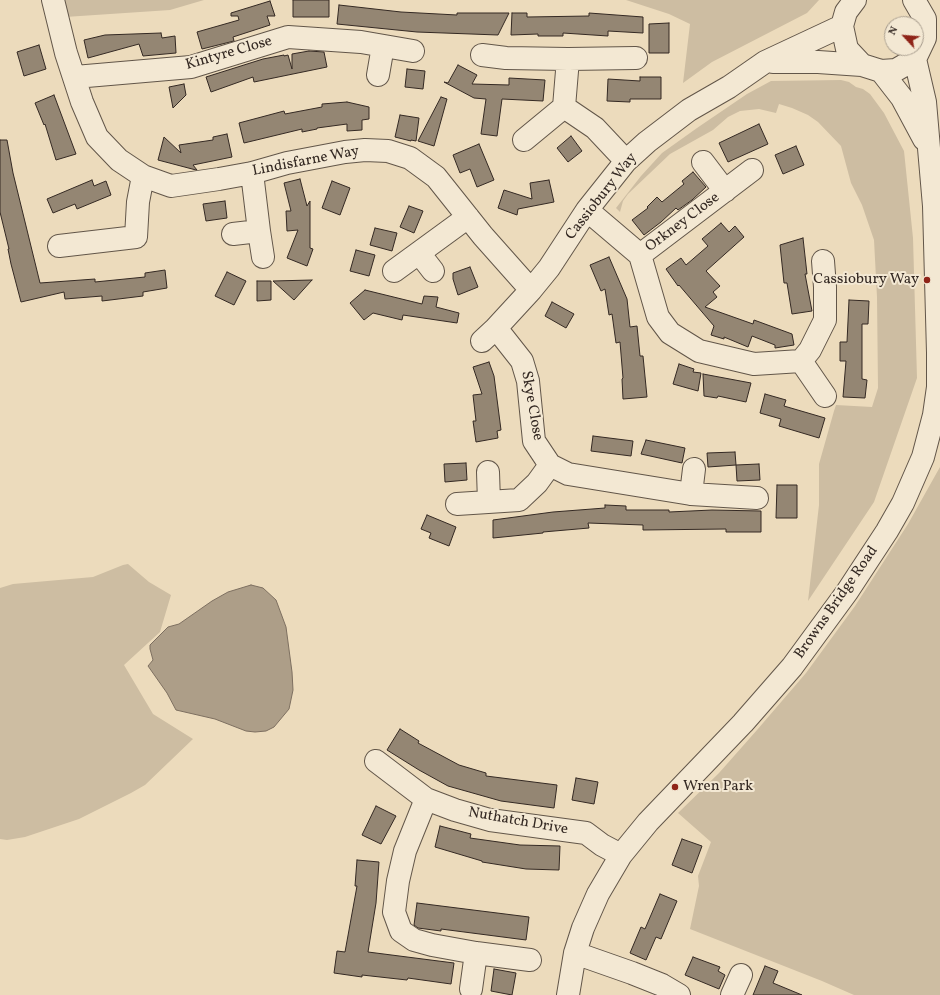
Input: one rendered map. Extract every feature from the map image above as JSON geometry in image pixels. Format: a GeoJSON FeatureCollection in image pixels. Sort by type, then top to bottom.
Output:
{"type":"FeatureCollection","features":[{"type":"Feature","properties":{"kind":"street","name":"Lindisfarne Way"},"geometry":{"type":"LineString","coordinates":[[53,0],[66,53],[82,102],[97,137],[119,160],[143,176],[171,186],[219,180],[252,173],[287,163],[345,152],[365,150],[388,151],[410,158],[436,177],[468,217],[531,290]]}},
{"type":"Feature","properties":{"kind":"street"},"geometry":{"type":"LineString","coordinates":[[842,26],[846,12],[855,0]]}},
{"type":"Feature","properties":{"kind":"street"},"geometry":{"type":"LineString","coordinates":[[765,62],[818,62],[896,70],[915,59],[933,33],[914,0]]}},
{"type":"Feature","properties":{"kind":"street","name":"Cassiobury Way"},"geometry":{"type":"LineString","coordinates":[[531,290],[549,268],[588,210],[626,161],[647,142],[689,110],[729,87],[765,62],[842,26]]}},
{"type":"Feature","properties":{"kind":"street","name":"Browns Bridge Road"},"geometry":{"type":"LineString","coordinates":[[842,26],[847,49],[872,68],[902,98],[928,145]]}},
{"type":"Feature","properties":{"kind":"street","name":"Kintyre Close"},"geometry":{"type":"LineString","coordinates":[[75,77],[191,66],[288,37],[361,42],[413,51]]}},
{"type":"Feature","properties":{"kind":"street"},"geometry":{"type":"LineString","coordinates":[[378,75],[383,46]]}},
{"type":"Feature","properties":{"kind":"street"},"geometry":{"type":"LineString","coordinates":[[482,55],[506,58],[636,58]]}},
{"type":"Feature","properties":{"kind":"street"},"geometry":{"type":"LineString","coordinates":[[524,140],[564,107],[568,59]]}},
{"type":"Feature","properties":{"kind":"street","name":"Browns Bridge Road"},"geometry":{"type":"LineString","coordinates":[[568,995],[575,953],[591,908],[608,875],[648,822],[738,729],[792,667],[830,617],[865,566],[903,503],[924,457],[930,437],[938,386],[938,353],[934,206],[924,102],[915,59]]}},
{"type":"Feature","properties":{"kind":"street"},"geometry":{"type":"LineString","coordinates":[[564,107],[595,128],[626,161]]}},
{"type":"Feature","properties":{"kind":"street","name":"Orkney Close"},"geometry":{"type":"LineString","coordinates":[[703,162],[725,191]]}},
{"type":"Feature","properties":{"kind":"street","name":"Orkney Close"},"geometry":{"type":"LineString","coordinates":[[640,255],[752,170]]}},
{"type":"Feature","properties":{"kind":"street"},"geometry":{"type":"LineString","coordinates":[[252,173],[263,257]]}},
{"type":"Feature","properties":{"kind":"street"},"geometry":{"type":"LineString","coordinates":[[59,246],[136,236],[138,202],[143,176]]}},
{"type":"Feature","properties":{"kind":"street","name":"Orkney Close"},"geometry":{"type":"LineString","coordinates":[[588,210],[640,255],[658,317],[670,333],[699,352],[754,364],[801,361]]}},
{"type":"Feature","properties":{"kind":"street"},"geometry":{"type":"LineString","coordinates":[[394,270],[468,217]]}},
{"type":"Feature","properties":{"kind":"street"},"geometry":{"type":"LineString","coordinates":[[233,234],[259,231]]}},
{"type":"Feature","properties":{"kind":"street"},"geometry":{"type":"LineString","coordinates":[[418,253],[433,271]]}},
{"type":"Feature","properties":{"kind":"street"},"geometry":{"type":"LineString","coordinates":[[823,261],[825,320],[810,350],[801,361],[825,396]]}},
{"type":"Feature","properties":{"kind":"street","name":"Skye Close"},"geometry":{"type":"LineString","coordinates":[[531,290],[489,334],[522,361],[528,382],[534,441],[550,465],[568,474],[691,494],[757,498]]}},
{"type":"Feature","properties":{"kind":"street"},"geometry":{"type":"LineString","coordinates":[[457,504],[519,500],[537,483],[550,465]]}},
{"type":"Feature","properties":{"kind":"street"},"geometry":{"type":"LineString","coordinates":[[691,494],[694,469]]}},
{"type":"Feature","properties":{"kind":"street"},"geometry":{"type":"LineString","coordinates":[[488,472],[489,502]]}},
{"type":"Feature","properties":{"kind":"street","name":"Nuthatch Drive"},"geometry":{"type":"LineString","coordinates":[[376,761],[426,799],[490,820],[586,833],[602,845],[622,855]]}},
{"type":"Feature","properties":{"kind":"street"},"geometry":{"type":"LineString","coordinates":[[426,799],[405,851],[398,881],[394,912],[401,931],[414,940],[476,953],[530,960]]}},
{"type":"Feature","properties":{"kind":"street"},"geometry":{"type":"LineString","coordinates":[[471,989],[476,953]]}},
{"type":"Feature","properties":{"kind":"street"},"geometry":{"type":"LineString","coordinates":[[575,953],[638,975],[662,985],[679,995]]}},
{"type":"Feature","properties":{"kind":"street"},"geometry":{"type":"LineString","coordinates":[[732,995],[741,975]]}},
{"type":"Feature","properties":{"kind":"shaded area"},"geometry":{"type":"Polygon","coordinates":[[[61,0],[204,0],[170,10],[65,17],[61,0]]]}},
{"type":"Feature","properties":{"kind":"shaded area"},"geometry":{"type":"Polygon","coordinates":[[[626,0],[819,0],[807,13],[712,62],[683,83],[690,24],[669,14],[626,0]]]}},
{"type":"Feature","properties":{"kind":"shaded area"},"geometry":{"type":"Polygon","coordinates":[[[841,80],[849,82],[870,94],[884,113],[904,151],[913,238],[917,378],[874,502],[808,601],[819,505],[819,464],[834,411],[836,405],[872,407],[878,388],[877,297],[874,240],[862,205],[851,183],[841,146],[818,122],[808,115],[792,108],[779,104],[776,113],[759,109],[740,111],[728,117],[713,130],[670,154],[628,194],[623,201],[620,212],[616,208],[641,176],[662,153],[747,94],[771,81],[841,80]]]}},
{"type":"Feature","properties":{"kind":"shaded area"},"geometry":{"type":"Polygon","coordinates":[[[940,467],[940,995],[854,995],[690,929],[699,886],[698,876],[711,842],[678,813],[719,773],[806,673],[855,606],[908,524],[940,467]]]}},
{"type":"Feature","properties":{"kind":"shaded area"},"geometry":{"type":"Polygon","coordinates":[[[128,564],[149,582],[171,595],[160,632],[124,665],[153,714],[193,739],[145,785],[131,793],[79,819],[25,837],[7,840],[0,839],[0,588],[13,584],[93,577],[128,564]]]}},
{"type":"Feature","properties":{"kind":"shaded area"},"geometry":{"type":"Polygon","coordinates":[[[251,585],[263,588],[276,600],[286,627],[293,690],[289,709],[274,727],[266,731],[255,732],[246,731],[215,719],[176,710],[167,693],[148,666],[153,660],[150,645],[168,627],[179,624],[212,601],[228,592],[251,585]]]}},
{"type":"Feature","properties":{"kind":"building"},"geometry":{"type":"Polygon","coordinates":[[[293,0],[329,0],[329,17],[293,17],[293,0]]]}},
{"type":"Feature","properties":{"kind":"building"},"geometry":{"type":"Polygon","coordinates":[[[270,1],[275,16],[267,16],[270,25],[233,37],[234,41],[202,49],[197,32],[239,20],[238,16],[231,16],[231,13],[270,1]]]}},
{"type":"Feature","properties":{"kind":"building"},"geometry":{"type":"Polygon","coordinates":[[[339,5],[401,12],[457,15],[457,13],[509,13],[498,35],[417,32],[337,24],[339,5]]]}},
{"type":"Feature","properties":{"kind":"building"},"geometry":{"type":"Polygon","coordinates":[[[512,13],[527,13],[527,17],[589,16],[589,13],[643,17],[643,33],[608,31],[608,36],[563,33],[563,36],[538,36],[538,34],[511,35],[512,13]]]}},
{"type":"Feature","properties":{"kind":"building"},"geometry":{"type":"Polygon","coordinates":[[[669,23],[669,53],[649,53],[649,24],[669,23]]]}},
{"type":"Feature","properties":{"kind":"building"},"geometry":{"type":"Polygon","coordinates":[[[161,33],[162,38],[175,36],[176,53],[143,56],[139,44],[88,58],[84,40],[105,35],[161,33]]]}},
{"type":"Feature","properties":{"kind":"building"},"geometry":{"type":"Polygon","coordinates":[[[39,45],[46,69],[24,76],[17,52],[39,45]]]}},
{"type":"Feature","properties":{"kind":"building"},"geometry":{"type":"Polygon","coordinates":[[[309,51],[324,52],[327,67],[254,82],[253,77],[211,92],[206,77],[263,59],[284,55],[288,55],[292,69],[292,54],[309,51]]]}},
{"type":"Feature","properties":{"kind":"building"},"geometry":{"type":"Polygon","coordinates":[[[458,65],[477,75],[472,84],[509,85],[509,78],[545,80],[543,101],[502,99],[497,136],[481,134],[486,99],[474,98],[444,82],[448,83],[458,65]]]}},
{"type":"Feature","properties":{"kind":"building"},"geometry":{"type":"Polygon","coordinates":[[[407,69],[425,71],[423,89],[405,87],[407,69]]]}},
{"type":"Feature","properties":{"kind":"building"},"geometry":{"type":"Polygon","coordinates":[[[640,77],[661,77],[661,99],[630,99],[630,102],[607,101],[608,79],[640,81],[640,77]]]}},
{"type":"Feature","properties":{"kind":"building"},"geometry":{"type":"Polygon","coordinates":[[[184,84],[186,95],[173,108],[169,87],[184,84]]]}},
{"type":"Feature","properties":{"kind":"building"},"geometry":{"type":"Polygon","coordinates":[[[54,95],[76,154],[56,160],[45,124],[44,125],[35,103],[54,95]]]}},
{"type":"Feature","properties":{"kind":"building"},"geometry":{"type":"Polygon","coordinates":[[[441,97],[447,99],[434,146],[418,141],[441,97]]]}},
{"type":"Feature","properties":{"kind":"building"},"geometry":{"type":"Polygon","coordinates":[[[347,102],[369,107],[369,119],[362,120],[362,130],[347,131],[347,124],[317,128],[302,132],[302,129],[244,143],[239,123],[284,111],[285,114],[322,107],[322,104],[347,102]]]}},
{"type":"Feature","properties":{"kind":"building"},"geometry":{"type":"Polygon","coordinates":[[[400,115],[419,118],[416,141],[395,137],[400,115]]]}},
{"type":"Feature","properties":{"kind":"building"},"geometry":{"type":"Polygon","coordinates":[[[759,124],[768,144],[728,162],[719,143],[759,124]]]}},
{"type":"Feature","properties":{"kind":"building"},"geometry":{"type":"Polygon","coordinates":[[[227,134],[232,157],[193,165],[197,170],[158,160],[164,137],[181,153],[179,145],[213,140],[213,137],[227,134]]]}},
{"type":"Feature","properties":{"kind":"building"},"geometry":{"type":"Polygon","coordinates":[[[571,136],[582,151],[568,162],[557,148],[571,136]]]}},
{"type":"Feature","properties":{"kind":"building"},"geometry":{"type":"Polygon","coordinates":[[[0,140],[7,140],[13,173],[40,283],[95,279],[95,282],[145,277],[145,273],[165,270],[167,288],[143,292],[143,296],[102,301],[102,296],[65,299],[64,292],[21,302],[0,212],[0,140]]]}},
{"type":"Feature","properties":{"kind":"building"},"geometry":{"type":"Polygon","coordinates":[[[479,144],[494,180],[477,187],[470,169],[460,173],[453,155],[479,144]]]}},
{"type":"Feature","properties":{"kind":"building"},"geometry":{"type":"Polygon","coordinates":[[[796,146],[804,165],[783,174],[775,155],[796,146]]]}},
{"type":"Feature","properties":{"kind":"building"},"geometry":{"type":"Polygon","coordinates":[[[693,172],[706,187],[678,210],[676,208],[644,235],[632,220],[648,208],[647,207],[657,197],[662,202],[684,184],[682,181],[693,172]]]}},
{"type":"Feature","properties":{"kind":"building"},"geometry":{"type":"Polygon","coordinates":[[[300,179],[307,206],[310,201],[310,248],[313,249],[307,266],[287,258],[298,230],[287,231],[286,211],[291,211],[284,183],[300,179]]]}},
{"type":"Feature","properties":{"kind":"building"},"geometry":{"type":"Polygon","coordinates":[[[92,180],[94,186],[106,181],[111,195],[77,209],[75,204],[53,213],[47,199],[92,180]]]}},
{"type":"Feature","properties":{"kind":"building"},"geometry":{"type":"Polygon","coordinates":[[[549,180],[554,202],[518,209],[517,215],[498,208],[504,190],[532,199],[530,183],[549,180]]]}},
{"type":"Feature","properties":{"kind":"building"},"geometry":{"type":"Polygon","coordinates":[[[332,181],[350,188],[340,215],[322,208],[332,181]]]}},
{"type":"Feature","properties":{"kind":"building"},"geometry":{"type":"Polygon","coordinates":[[[225,201],[227,218],[206,221],[203,204],[225,201]]]}},
{"type":"Feature","properties":{"kind":"building"},"geometry":{"type":"Polygon","coordinates":[[[409,206],[423,211],[414,233],[400,227],[409,206]]]}},
{"type":"Feature","properties":{"kind":"building"},"geometry":{"type":"Polygon","coordinates":[[[721,223],[729,232],[735,226],[744,237],[706,271],[720,286],[713,292],[717,297],[705,307],[753,324],[754,320],[792,334],[794,345],[775,348],[775,345],[752,336],[748,347],[724,337],[724,339],[711,335],[714,326],[679,285],[678,286],[666,269],[681,258],[686,265],[708,246],[702,239],[721,223]]]}},
{"type":"Feature","properties":{"kind":"building"},"geometry":{"type":"Polygon","coordinates":[[[375,228],[397,233],[392,251],[370,245],[375,228]]]}},
{"type":"Feature","properties":{"kind":"building"},"geometry":{"type":"Polygon","coordinates":[[[803,238],[807,274],[805,274],[812,311],[792,314],[787,283],[784,283],[780,245],[803,238]]]}},
{"type":"Feature","properties":{"kind":"building"},"geometry":{"type":"Polygon","coordinates":[[[356,250],[375,255],[369,276],[350,271],[356,250]]]}},
{"type":"Feature","properties":{"kind":"building"},"geometry":{"type":"Polygon","coordinates":[[[609,257],[627,299],[630,327],[637,326],[640,356],[643,356],[647,397],[623,399],[620,342],[616,343],[612,314],[609,315],[605,289],[601,291],[590,265],[609,257]]]}},
{"type":"Feature","properties":{"kind":"building"},"geometry":{"type":"Polygon","coordinates":[[[470,267],[478,287],[458,295],[453,279],[453,273],[470,267]]]}},
{"type":"Feature","properties":{"kind":"building"},"geometry":{"type":"Polygon","coordinates":[[[227,272],[246,281],[234,305],[215,296],[227,272]]]}},
{"type":"Feature","properties":{"kind":"building"},"geometry":{"type":"Polygon","coordinates":[[[312,280],[294,300],[273,281],[312,280]]]}},
{"type":"Feature","properties":{"kind":"building"},"geometry":{"type":"Polygon","coordinates":[[[257,281],[271,281],[271,300],[257,301],[257,281]]]}},
{"type":"Feature","properties":{"kind":"building"},"geometry":{"type":"Polygon","coordinates":[[[365,290],[422,304],[424,296],[438,297],[436,307],[459,313],[457,323],[403,315],[402,320],[373,313],[364,320],[350,303],[365,290]]]}},
{"type":"Feature","properties":{"kind":"building"},"geometry":{"type":"Polygon","coordinates":[[[849,300],[869,301],[868,324],[862,324],[862,379],[867,380],[865,398],[843,397],[846,361],[840,361],[840,342],[847,342],[849,300]]]}},
{"type":"Feature","properties":{"kind":"building"},"geometry":{"type":"Polygon","coordinates":[[[552,302],[574,314],[566,328],[545,316],[552,302]]]}},
{"type":"Feature","properties":{"kind":"building"},"geometry":{"type":"Polygon","coordinates":[[[489,362],[494,376],[501,430],[497,431],[498,438],[476,442],[473,421],[476,421],[473,395],[482,394],[473,367],[489,362]]]}},
{"type":"Feature","properties":{"kind":"building"},"geometry":{"type":"Polygon","coordinates":[[[679,364],[694,369],[693,372],[701,373],[698,391],[673,384],[679,364]]]}},
{"type":"Feature","properties":{"kind":"building"},"geometry":{"type":"Polygon","coordinates":[[[703,374],[751,383],[746,402],[718,396],[717,398],[704,396],[703,374]]]}},
{"type":"Feature","properties":{"kind":"building"},"geometry":{"type":"Polygon","coordinates":[[[765,394],[786,400],[784,406],[825,418],[819,438],[779,426],[781,419],[760,413],[765,394]]]}},
{"type":"Feature","properties":{"kind":"building"},"geometry":{"type":"Polygon","coordinates":[[[593,436],[633,441],[631,456],[591,451],[593,436]]]}},
{"type":"Feature","properties":{"kind":"building"},"geometry":{"type":"Polygon","coordinates":[[[646,440],[685,448],[682,463],[641,454],[646,440]]]}},
{"type":"Feature","properties":{"kind":"building"},"geometry":{"type":"Polygon","coordinates":[[[735,452],[736,465],[708,467],[707,453],[735,452]]]}},
{"type":"Feature","properties":{"kind":"building"},"geometry":{"type":"Polygon","coordinates":[[[466,463],[467,480],[445,482],[444,464],[466,463]]]}},
{"type":"Feature","properties":{"kind":"building"},"geometry":{"type":"Polygon","coordinates":[[[759,464],[760,480],[737,481],[736,465],[759,464]]]}},
{"type":"Feature","properties":{"kind":"building"},"geometry":{"type":"Polygon","coordinates":[[[777,485],[797,485],[797,518],[776,518],[777,485]]]}},
{"type":"Feature","properties":{"kind":"building"},"geometry":{"type":"Polygon","coordinates":[[[605,505],[626,506],[626,510],[669,510],[669,512],[712,510],[761,511],[761,532],[726,532],[726,529],[643,530],[643,525],[588,523],[589,528],[493,538],[493,520],[553,512],[605,508],[605,505]]]}},
{"type":"Feature","properties":{"kind":"building"},"geometry":{"type":"Polygon","coordinates":[[[427,515],[456,527],[449,546],[429,538],[431,533],[421,529],[427,515]]]}},
{"type":"Feature","properties":{"kind":"building"},"geometry":{"type":"Polygon","coordinates":[[[400,729],[419,741],[418,743],[459,765],[486,773],[486,776],[557,785],[554,808],[501,801],[448,786],[387,750],[400,729]]]}},
{"type":"Feature","properties":{"kind":"building"},"geometry":{"type":"Polygon","coordinates":[[[576,778],[598,782],[594,804],[572,800],[576,778]]]}},
{"type":"Feature","properties":{"kind":"building"},"geometry":{"type":"Polygon","coordinates":[[[376,806],[396,816],[381,844],[362,835],[376,806]]]}},
{"type":"Feature","properties":{"kind":"building"},"geometry":{"type":"Polygon","coordinates":[[[440,826],[471,834],[470,838],[520,845],[560,846],[559,870],[526,869],[482,862],[435,847],[440,826]]]}},
{"type":"Feature","properties":{"kind":"building"},"geometry":{"type":"Polygon","coordinates":[[[682,839],[702,846],[692,873],[672,865],[682,839]]]}},
{"type":"Feature","properties":{"kind":"building"},"geometry":{"type":"Polygon","coordinates":[[[357,860],[379,862],[376,903],[368,952],[454,963],[451,984],[408,978],[407,980],[362,975],[362,977],[334,973],[337,951],[345,952],[357,886],[355,886],[357,860]]]}},
{"type":"Feature","properties":{"kind":"building"},"geometry":{"type":"Polygon","coordinates":[[[660,894],[677,901],[661,939],[656,937],[646,960],[630,953],[641,927],[645,929],[660,894]]]}},
{"type":"Feature","properties":{"kind":"building"},"geometry":{"type":"Polygon","coordinates":[[[417,903],[529,917],[526,940],[441,929],[441,931],[418,928],[414,925],[417,903]]]}},
{"type":"Feature","properties":{"kind":"building"},"geometry":{"type":"Polygon","coordinates":[[[693,957],[720,967],[718,971],[725,975],[719,989],[685,975],[693,957]]]}},
{"type":"Feature","properties":{"kind":"building"},"geometry":{"type":"Polygon","coordinates":[[[765,966],[778,971],[773,983],[802,995],[753,995],[765,966]]]}},
{"type":"Feature","properties":{"kind":"building"},"geometry":{"type":"Polygon","coordinates":[[[494,969],[516,973],[512,995],[491,991],[494,969]]]}},
{"type":"Feature","properties":{"kind":"place","name":"Cassiobury Way"},"geometry":{"type":"Point","coordinates":[927,280]}},
{"type":"Feature","properties":{"kind":"place","name":"Wren Park"},"geometry":{"type":"Point","coordinates":[675,787]}}]}
